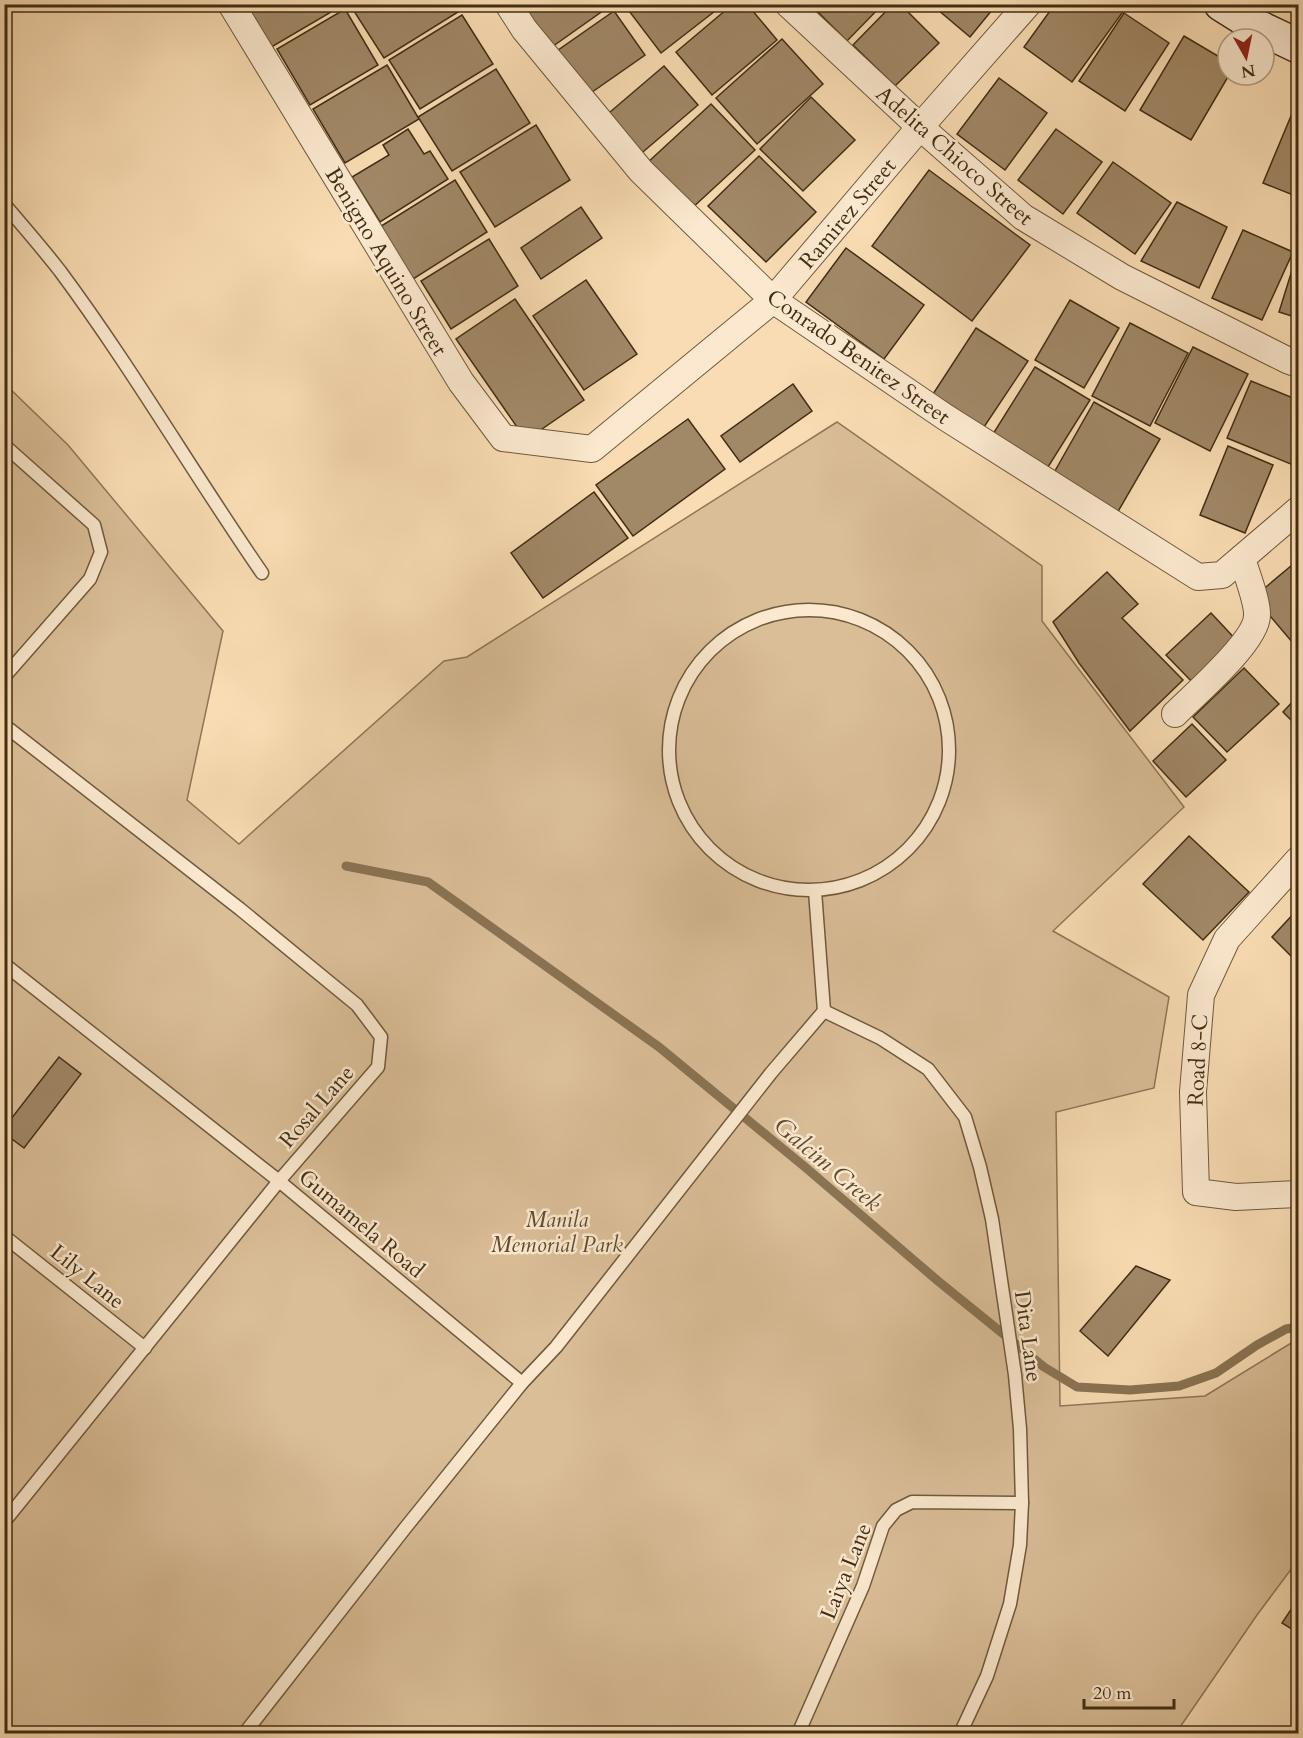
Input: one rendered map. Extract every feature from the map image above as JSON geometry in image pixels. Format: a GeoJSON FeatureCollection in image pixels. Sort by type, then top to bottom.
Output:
{"type":"FeatureCollection","features":[{"type":"Feature","properties":{"kind":"street","name":"Benigno Aquino Street"},"geometry":{"type":"LineString","coordinates":[[231,4],[461,382],[503,438],[592,449]]}},
{"type":"Feature","properties":{"kind":"street","name":"Conrado Benitez Street"},"geometry":{"type":"LineString","coordinates":[[508,4],[524,29],[642,171],[773,300],[945,417],[1198,578],[1222,575],[1242,558]]}},
{"type":"Feature","properties":{"kind":"street","name":"Adelita Chioco Street"},"geometry":{"type":"LineString","coordinates":[[788,4],[920,127],[1023,217],[1122,277],[1299,364]]}},
{"type":"Feature","properties":{"kind":"street","name":"Ramirez Street"},"geometry":{"type":"LineString","coordinates":[[592,449],[773,300],[1028,4]]}},
{"type":"Feature","properties":{"kind":"street"},"geometry":{"type":"LineString","coordinates":[[1221,4],[1256,26],[1299,46]]}},
{"type":"Feature","properties":{"kind":"street"},"geometry":{"type":"LineString","coordinates":[[1175,714],[1240,649],[1256,625],[1257,610],[1242,558],[1299,510]]}},
{"type":"Feature","properties":{"kind":"street","name":"Road 8-C"},"geometry":{"type":"LineString","coordinates":[[1299,860],[1227,939],[1201,995],[1193,1092],[1196,1192],[1236,1197],[1299,1194]]}},
{"type":"Feature","properties":{"kind":"lane"},"geometry":{"type":"LineString","coordinates":[[4,204],[65,279],[142,390],[262,573]]}},
{"type":"Feature","properties":{"kind":"lane"},"geometry":{"type":"LineString","coordinates":[[4,445],[94,525],[101,552],[90,579],[4,677]]}},
{"type":"Feature","properties":{"kind":"lane"},"geometry":{"type":"LineString","coordinates":[[802,611],[827,612],[853,618],[876,627],[898,642],[916,660],[939,697],[948,730],[950,755],[946,781],[938,805],[926,828],[909,848],[889,865],[867,878],[815,891],[766,884],[720,859],[702,841],[687,820],[676,796],[669,763],[672,720],[680,695],[692,673],[709,652],[728,636],[751,623],[776,615],[802,611]]}},
{"type":"Feature","properties":{"kind":"lane","name":"Rosal Lane"},"geometry":{"type":"LineString","coordinates":[[4,725],[240,909],[357,1005],[381,1037],[378,1067],[279,1181],[145,1348],[9,1507],[4,1522]]}},
{"type":"Feature","properties":{"kind":"lane"},"geometry":{"type":"LineString","coordinates":[[244,1734],[406,1527],[522,1383],[556,1347],[771,1073],[824,1011],[815,891]]}},
{"type":"Feature","properties":{"kind":"lane","name":"Gumamela Road"},"geometry":{"type":"LineString","coordinates":[[4,964],[279,1181],[522,1383]]}},
{"type":"Feature","properties":{"kind":"lane","name":"Dita Lane"},"geometry":{"type":"LineString","coordinates":[[824,1011],[880,1038],[928,1069],[965,1117],[992,1219],[1020,1429],[1022,1503],[1020,1545],[1010,1604],[987,1676],[960,1734]]}},
{"type":"Feature","properties":{"kind":"lane","name":"Lily Lane"},"geometry":{"type":"LineString","coordinates":[[4,1236],[145,1348]]}},
{"type":"Feature","properties":{"kind":"lane","name":"Laiya Lane"},"geometry":{"type":"LineString","coordinates":[[798,1734],[863,1586],[883,1526],[896,1510],[912,1502],[1022,1503]]}},
{"type":"Feature","properties":{"kind":"green space","name":"Manila Memorial Park"},"geometry":{"type":"Polygon","coordinates":[[[4,383],[68,445],[223,631],[187,800],[239,844],[444,661],[467,657],[837,422],[1042,566],[1042,621],[1184,807],[1053,931],[1169,997],[1154,1088],[1056,1112],[1060,1406],[1205,1396],[1296,1340],[1298,1344],[1298,1560],[1257,1615],[1176,1733],[5,1733],[4,383]]]}},
{"type":"Feature","properties":{"kind":"building"},"geometry":{"type":"Polygon","coordinates":[[[242,4],[336,4],[338,8],[268,49],[242,4]]]}},
{"type":"Feature","properties":{"kind":"building"},"geometry":{"type":"Polygon","coordinates":[[[358,4],[453,4],[458,12],[384,58],[352,8],[358,4]]]}},
{"type":"Feature","properties":{"kind":"building"},"geometry":{"type":"Polygon","coordinates":[[[517,4],[611,4],[611,5],[549,49],[517,4]]]}},
{"type":"Feature","properties":{"kind":"building"},"geometry":{"type":"Polygon","coordinates":[[[630,4],[724,4],[661,53],[626,7],[630,4]]]}},
{"type":"Feature","properties":{"kind":"building"},"geometry":{"type":"Polygon","coordinates":[[[733,4],[747,4],[777,40],[712,95],[676,52],[733,4]]]}},
{"type":"Feature","properties":{"kind":"building"},"geometry":{"type":"Polygon","coordinates":[[[810,4],[883,4],[847,41],[810,4]]]}},
{"type":"Feature","properties":{"kind":"building"},"geometry":{"type":"Polygon","coordinates":[[[893,4],[900,4],[939,43],[895,86],[853,45],[893,4]]]}},
{"type":"Feature","properties":{"kind":"building"},"geometry":{"type":"Polygon","coordinates":[[[931,4],[997,4],[970,37],[931,4]]]}},
{"type":"Feature","properties":{"kind":"building"},"geometry":{"type":"Polygon","coordinates":[[[1055,4],[1119,4],[1125,9],[1072,82],[1024,47],[1055,4]]]}},
{"type":"Feature","properties":{"kind":"building"},"geometry":{"type":"Polygon","coordinates":[[[345,9],[378,65],[310,105],[277,49],[345,9]]]}},
{"type":"Feature","properties":{"kind":"building"},"geometry":{"type":"Polygon","coordinates":[[[614,11],[645,55],[585,97],[554,53],[614,11]]]}},
{"type":"Feature","properties":{"kind":"building"},"geometry":{"type":"Polygon","coordinates":[[[1124,13],[1169,43],[1125,111],[1079,81],[1124,13]]]}},
{"type":"Feature","properties":{"kind":"building"},"geometry":{"type":"Polygon","coordinates":[[[462,15],[493,64],[420,109],[389,60],[462,15]]]}},
{"type":"Feature","properties":{"kind":"building"},"geometry":{"type":"Polygon","coordinates":[[[1184,36],[1216,55],[1216,87],[1222,87],[1191,140],[1140,110],[1184,36]]]}},
{"type":"Feature","properties":{"kind":"building"},"geometry":{"type":"Polygon","coordinates":[[[782,39],[823,84],[757,144],[716,98],[782,39]]]}},
{"type":"Feature","properties":{"kind":"building"},"geometry":{"type":"Polygon","coordinates":[[[387,65],[419,119],[345,163],[313,109],[387,65]]]}},
{"type":"Feature","properties":{"kind":"building"},"geometry":{"type":"Polygon","coordinates":[[[664,66],[698,105],[637,157],[603,118],[664,66]]]}},
{"type":"Feature","properties":{"kind":"building"},"geometry":{"type":"Polygon","coordinates":[[[496,69],[530,123],[452,171],[418,117],[496,69]]]}},
{"type":"Feature","properties":{"kind":"building"},"geometry":{"type":"Polygon","coordinates":[[[999,78],[1047,113],[1005,170],[957,134],[999,78]]]}},
{"type":"Feature","properties":{"kind":"building"},"geometry":{"type":"Polygon","coordinates":[[[811,97],[855,140],[803,191],[760,149],[811,97]]]}},
{"type":"Feature","properties":{"kind":"building"},"geometry":{"type":"Polygon","coordinates":[[[711,104],[755,150],[690,210],[646,164],[711,104]]]}},
{"type":"Feature","properties":{"kind":"building"},"geometry":{"type":"Polygon","coordinates":[[[1296,104],[1298,105],[1298,197],[1263,183],[1296,104]]]}},
{"type":"Feature","properties":{"kind":"building"},"geometry":{"type":"Polygon","coordinates":[[[536,125],[570,180],[495,227],[460,172],[536,125]]]}},
{"type":"Feature","properties":{"kind":"building"},"geometry":{"type":"Polygon","coordinates":[[[408,129],[424,154],[430,151],[448,179],[380,222],[352,177],[389,155],[383,145],[408,129]]]}},
{"type":"Feature","properties":{"kind":"building"},"geometry":{"type":"Polygon","coordinates":[[[1056,129],[1102,162],[1063,214],[1018,180],[1056,129]]]}},
{"type":"Feature","properties":{"kind":"building"},"geometry":{"type":"Polygon","coordinates":[[[759,156],[816,212],[766,262],[708,206],[759,156]]]}},
{"type":"Feature","properties":{"kind":"building"},"geometry":{"type":"Polygon","coordinates":[[[1113,162],[1171,203],[1135,254],[1077,213],[1113,162]]]}},
{"type":"Feature","properties":{"kind":"building"},"geometry":{"type":"Polygon","coordinates":[[[929,170],[1030,245],[972,321],[872,246],[929,170]]]}},
{"type":"Feature","properties":{"kind":"building"},"geometry":{"type":"Polygon","coordinates":[[[455,180],[487,232],[410,281],[378,228],[455,180]]]}},
{"type":"Feature","properties":{"kind":"building"},"geometry":{"type":"Polygon","coordinates":[[[1177,202],[1227,227],[1199,288],[1141,261],[1177,202]]]}},
{"type":"Feature","properties":{"kind":"building"},"geometry":{"type":"Polygon","coordinates":[[[581,207],[602,238],[541,279],[521,248],[581,207]]]}},
{"type":"Feature","properties":{"kind":"building"},"geometry":{"type":"Polygon","coordinates":[[[1243,230],[1293,252],[1262,320],[1212,298],[1243,230]]]}},
{"type":"Feature","properties":{"kind":"building"},"geometry":{"type":"Polygon","coordinates":[[[489,239],[518,286],[451,329],[421,281],[489,239]]]}},
{"type":"Feature","properties":{"kind":"building"},"geometry":{"type":"Polygon","coordinates":[[[846,248],[924,305],[884,359],[806,302],[846,248]]]}},
{"type":"Feature","properties":{"kind":"building"},"geometry":{"type":"Polygon","coordinates":[[[1298,251],[1298,318],[1279,312],[1298,251]]]}},
{"type":"Feature","properties":{"kind":"building"},"geometry":{"type":"Polygon","coordinates":[[[586,280],[637,354],[584,390],[533,316],[586,280]]]}},
{"type":"Feature","properties":{"kind":"building"},"geometry":{"type":"Polygon","coordinates":[[[515,299],[584,400],[526,440],[456,339],[515,299]]]}},
{"type":"Feature","properties":{"kind":"building"},"geometry":{"type":"Polygon","coordinates":[[[1070,300],[1119,328],[1084,388],[1035,360],[1070,300]]]}},
{"type":"Feature","properties":{"kind":"building"},"geometry":{"type":"Polygon","coordinates":[[[1130,323],[1188,353],[1150,426],[1092,396],[1130,323]]]}},
{"type":"Feature","properties":{"kind":"building"},"geometry":{"type":"Polygon","coordinates":[[[976,328],[1028,361],[984,427],[933,394],[976,328]]]}},
{"type":"Feature","properties":{"kind":"building"},"geometry":{"type":"Polygon","coordinates":[[[1193,347],[1248,374],[1210,451],[1155,423],[1193,347]]]}},
{"type":"Feature","properties":{"kind":"building"},"geometry":{"type":"Polygon","coordinates":[[[1035,367],[1090,400],[1048,467],[993,434],[1035,367]]]}},
{"type":"Feature","properties":{"kind":"building"},"geometry":{"type":"Polygon","coordinates":[[[1251,381],[1298,400],[1298,467],[1227,438],[1251,381]]]}},
{"type":"Feature","properties":{"kind":"building"},"geometry":{"type":"Polygon","coordinates":[[[793,384],[812,411],[740,462],[721,436],[793,384]]]}},
{"type":"Feature","properties":{"kind":"building"},"geometry":{"type":"Polygon","coordinates":[[[1094,402],[1160,439],[1116,515],[1051,478],[1094,402]]]}},
{"type":"Feature","properties":{"kind":"building"},"geometry":{"type":"Polygon","coordinates":[[[688,419],[725,469],[633,536],[596,485],[688,419]]]}},
{"type":"Feature","properties":{"kind":"building"},"geometry":{"type":"Polygon","coordinates":[[[1228,446],[1273,465],[1245,533],[1200,515],[1228,446]]]}},
{"type":"Feature","properties":{"kind":"building"},"geometry":{"type":"Polygon","coordinates":[[[594,492],[628,538],[543,598],[511,553],[594,492]]]}},
{"type":"Feature","properties":{"kind":"building"},"geometry":{"type":"Polygon","coordinates":[[[1298,560],[1298,649],[1254,597],[1298,560]]]}},
{"type":"Feature","properties":{"kind":"building"},"geometry":{"type":"Polygon","coordinates":[[[1107,572],[1138,604],[1122,618],[1183,680],[1130,731],[1079,663],[1053,622],[1107,572]]]}},
{"type":"Feature","properties":{"kind":"building"},"geometry":{"type":"Polygon","coordinates":[[[1211,613],[1240,644],[1196,686],[1166,655],[1211,613]]]}},
{"type":"Feature","properties":{"kind":"building"},"geometry":{"type":"Polygon","coordinates":[[[1244,668],[1279,704],[1227,752],[1193,717],[1244,668]]]}},
{"type":"Feature","properties":{"kind":"building"},"geometry":{"type":"Polygon","coordinates":[[[1298,696],[1298,727],[1283,712],[1298,696]]]}},
{"type":"Feature","properties":{"kind":"building"},"geometry":{"type":"Polygon","coordinates":[[[1192,724],[1226,760],[1186,797],[1153,761],[1192,724]]]}},
{"type":"Feature","properties":{"kind":"building"},"geometry":{"type":"Polygon","coordinates":[[[1189,836],[1249,892],[1203,940],[1143,884],[1189,836]]]}},
{"type":"Feature","properties":{"kind":"building"},"geometry":{"type":"Polygon","coordinates":[[[1298,909],[1298,963],[1272,937],[1298,909]]]}},
{"type":"Feature","properties":{"kind":"building"},"geometry":{"type":"Polygon","coordinates":[[[59,1057],[81,1074],[24,1148],[4,1133],[4,1128],[59,1057]]]}},
{"type":"Feature","properties":{"kind":"building"},"geometry":{"type":"Polygon","coordinates":[[[1136,1266],[1170,1280],[1108,1356],[1080,1331],[1136,1266]]]}},
{"type":"Feature","properties":{"kind":"building"},"geometry":{"type":"Polygon","coordinates":[[[1298,1599],[1298,1633],[1282,1623],[1298,1599]]]}},
{"type":"Feature","properties":{"kind":"waterway","name":"Galcim Creek"},"geometry":{"type":"LineString","coordinates":[[346,866],[428,882],[659,1047],[805,1167],[938,1281],[1044,1367],[1077,1387],[1130,1390],[1179,1386],[1216,1373],[1257,1345],[1286,1329],[1298,1327]]}}]}
